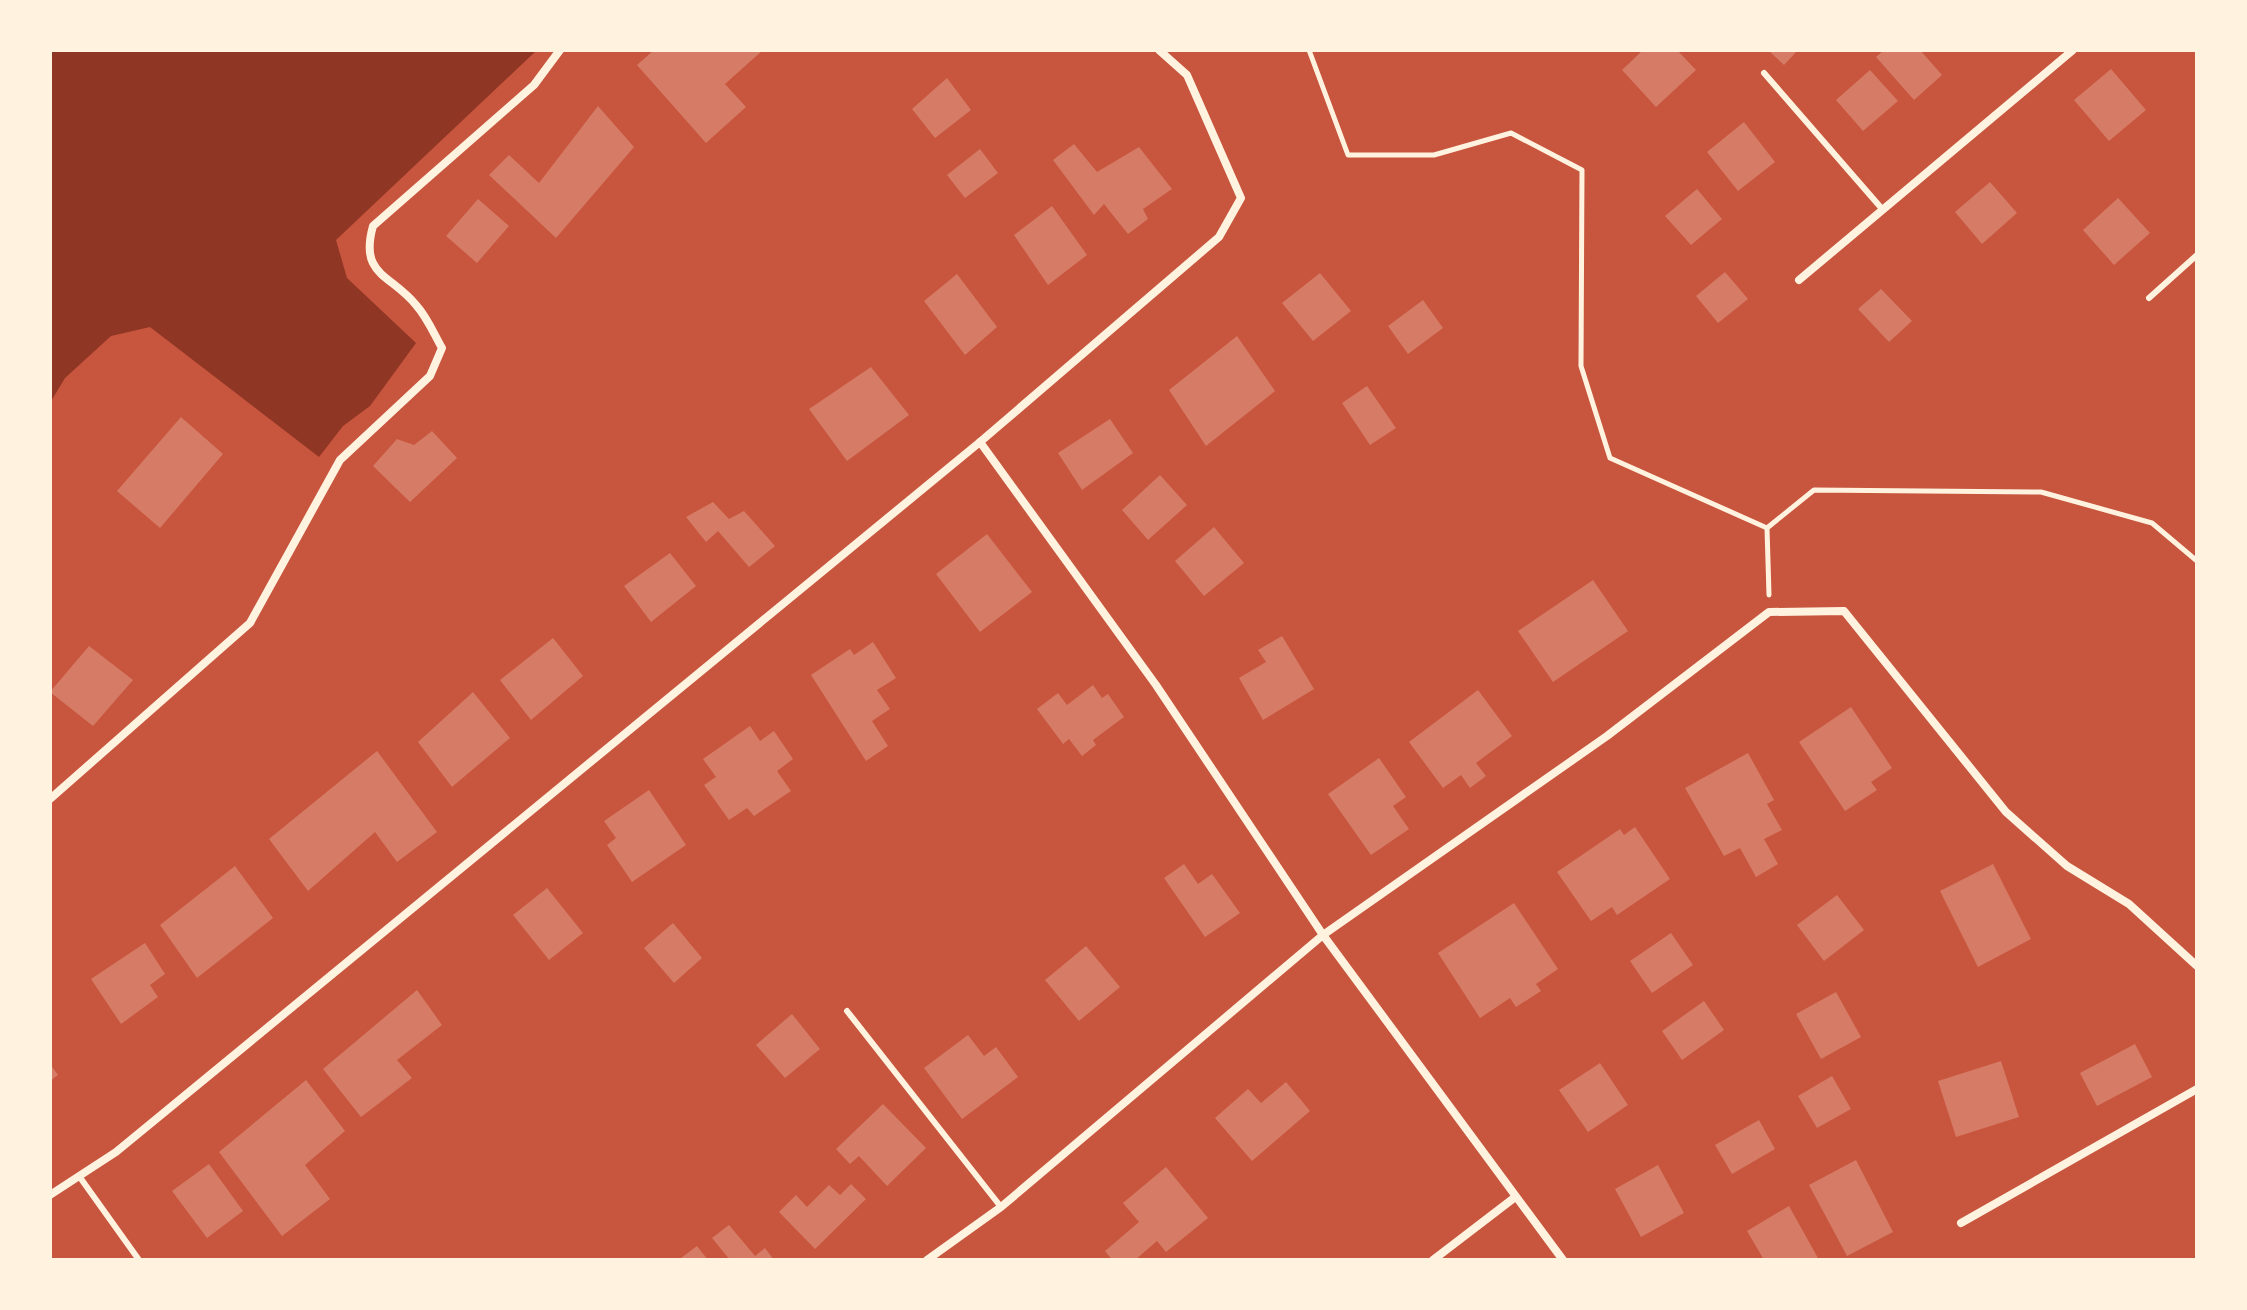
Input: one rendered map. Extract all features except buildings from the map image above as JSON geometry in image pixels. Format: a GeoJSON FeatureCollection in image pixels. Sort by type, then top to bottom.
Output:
{"type":"FeatureCollection","features":[{"type":"Feature","properties":{"kind":"street"},"geometry":{"type":"LineString","coordinates":[[50,798],[250,623],[340,460],[430,376],[442,348],[416,304],[376,271],[367,248],[373,226],[534,85],[560,50]]}},
{"type":"Feature","properties":{"kind":"street"},"geometry":{"type":"LineString","coordinates":[[50,1195],[116,1152],[980,442],[1219,237],[1241,198],[1187,75],[1159,50]]}},
{"type":"Feature","properties":{"kind":"street"},"geometry":{"type":"LineString","coordinates":[[1799,280],[2073,50]]}},
{"type":"Feature","properties":{"kind":"street"},"geometry":{"type":"LineString","coordinates":[[980,442],[1156,685],[1323,935],[1514,1198],[1563,1260]]}},
{"type":"Feature","properties":{"kind":"street"},"geometry":{"type":"LineString","coordinates":[[927,1260],[1001,1207],[1323,935],[1607,736],[1769,612],[1844,611],[2006,812],[2067,866],[2129,904],[2197,966]]}},
{"type":"Feature","properties":{"kind":"street"},"geometry":{"type":"LineString","coordinates":[[1961,1223],[2197,1089]]}},
{"type":"Feature","properties":{"kind":"street"},"geometry":{"type":"LineString","coordinates":[[1433,1260],[1514,1198]]}},
{"type":"Feature","properties":{"kind":"lane"},"geometry":{"type":"LineString","coordinates":[[1764,73],[1883,210]]}},
{"type":"Feature","properties":{"kind":"lane"},"geometry":{"type":"LineString","coordinates":[[2149,298],[2197,255]]}},
{"type":"Feature","properties":{"kind":"lane"},"geometry":{"type":"LineString","coordinates":[[847,1011],[1001,1207]]}},
{"type":"Feature","properties":{"kind":"lane"},"geometry":{"type":"LineString","coordinates":[[79,1176],[139,1260]]}},
{"type":"Feature","properties":{"kind":"path"},"geometry":{"type":"LineString","coordinates":[[1309,50],[1348,155],[1434,155],[1511,133],[1582,170],[1581,366],[1610,458],[1767,528]]}},
{"type":"Feature","properties":{"kind":"path"},"geometry":{"type":"LineString","coordinates":[[1767,528],[1814,490],[2041,492],[2152,523],[2197,561]]}},
{"type":"Feature","properties":{"kind":"path"},"geometry":{"type":"LineString","coordinates":[[1767,528],[1769,612]]}},
{"type":"Feature","properties":{"kind":"shaded area"},"geometry":{"type":"Polygon","coordinates":[[[50,50],[537,50],[336,240],[347,278],[416,343],[370,406],[343,426],[319,457],[150,327],[111,336],[65,378],[50,403],[50,50]]]}}]}
